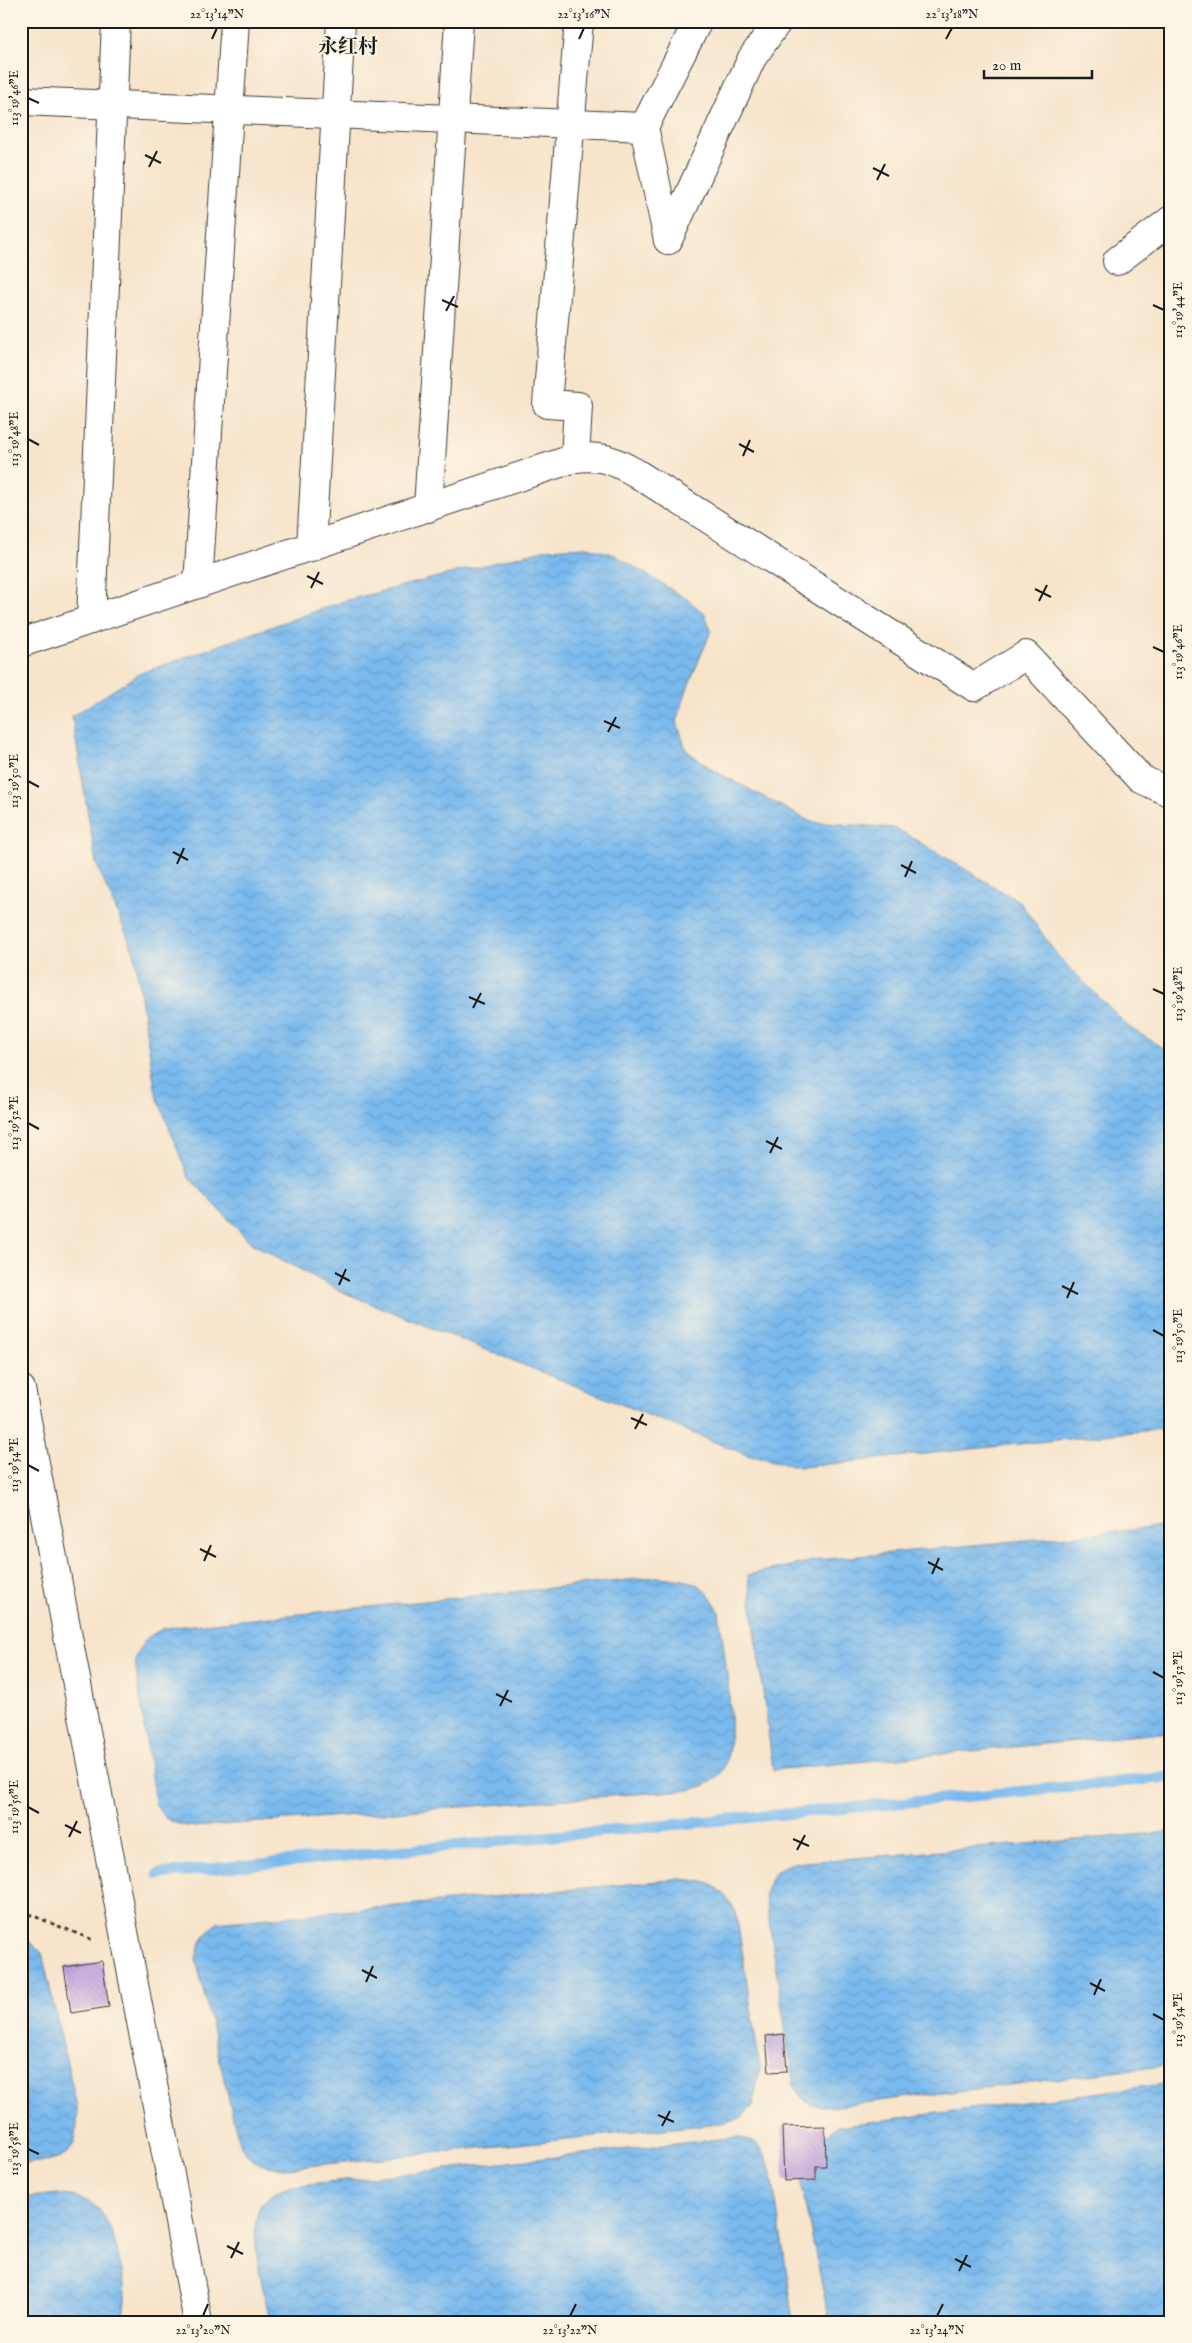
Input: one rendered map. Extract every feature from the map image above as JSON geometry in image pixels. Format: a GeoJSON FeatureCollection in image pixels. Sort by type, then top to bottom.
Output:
{"type":"FeatureCollection","features":[{"type":"Feature","properties":{"kind":"street"},"geometry":{"type":"LineString","coordinates":[[91,620],[116,21]]}},
{"type":"Feature","properties":{"kind":"street"},"geometry":{"type":"LineString","coordinates":[[198,584],[235,21]]}},
{"type":"Feature","properties":{"kind":"street"},"geometry":{"type":"LineString","coordinates":[[311,547],[341,21]]}},
{"type":"Feature","properties":{"kind":"street"},"geometry":{"type":"LineString","coordinates":[[428,508],[459,21]]}},
{"type":"Feature","properties":{"kind":"street"},"geometry":{"type":"LineString","coordinates":[[575,458],[578,406],[547,404],[579,21]]}},
{"type":"Feature","properties":{"kind":"street"},"geometry":{"type":"LineString","coordinates":[[698,21],[644,126],[668,240],[752,58],[778,21]]}},
{"type":"Feature","properties":{"kind":"street"},"geometry":{"type":"LineString","coordinates":[[21,101],[644,126]]}},
{"type":"Feature","properties":{"kind":"street"},"geometry":{"type":"LineString","coordinates":[[1117,261],[1171,220]]}},
{"type":"Feature","properties":{"kind":"street"},"geometry":{"type":"LineString","coordinates":[[21,643],[575,458],[597,456],[618,463],[636,473],[974,687],[1026,654],[1141,780],[1171,793]]}},
{"type":"Feature","properties":{"kind":"street"},"geometry":{"type":"LineString","coordinates":[[21,1389],[198,2322]]}},
{"type":"Feature","properties":{"kind":"path"},"geometry":{"type":"LineString","coordinates":[[21,1910],[128,1954]]}},
{"type":"Feature","properties":{"kind":"water"},"geometry":{"type":"Polygon","coordinates":[[[586,547],[615,555],[688,600],[705,614],[711,631],[687,689],[677,722],[686,750],[713,770],[811,822],[896,828],[1020,902],[1057,955],[1129,1027],[1171,1053],[1171,1428],[801,1467],[747,1455],[340,1291],[251,1243],[188,1176],[156,1094],[134,952],[96,863],[72,716],[141,673],[344,601],[547,549],[586,547]]]}},
{"type":"Feature","properties":{"kind":"water"},"geometry":{"type":"Polygon","coordinates":[[[1171,1526],[1171,1732],[773,1770],[748,1575],[818,1560],[1171,1526]]]}},
{"type":"Feature","properties":{"kind":"water"},"geometry":{"type":"Polygon","coordinates":[[[657,1577],[678,1579],[695,1584],[708,1593],[719,1612],[727,1671],[730,1740],[727,1759],[721,1772],[707,1784],[689,1790],[195,1827],[171,1821],[155,1803],[135,1661],[145,1640],[165,1628],[657,1577]]]}},
{"type":"Feature","properties":{"kind":"water"},"geometry":{"type":"Polygon","coordinates":[[[1171,1832],[1171,2065],[829,2107],[808,2102],[797,2092],[794,2087],[765,1894],[772,1877],[782,1867],[794,1863],[1171,1832]]]}},
{"type":"Feature","properties":{"kind":"water"},"geometry":{"type":"Polygon","coordinates":[[[680,1879],[700,1881],[714,1886],[724,1895],[736,1912],[760,2067],[753,2106],[741,2118],[721,2123],[287,2168],[271,2167],[253,2160],[239,2143],[196,1959],[203,1939],[217,1923],[680,1879]]]}},
{"type":"Feature","properties":{"kind":"water"},"geometry":{"type":"Polygon","coordinates":[[[21,1934],[42,1953],[77,2107],[77,2124],[73,2146],[60,2157],[21,2164],[21,1934]]]}},
{"type":"Feature","properties":{"kind":"water"},"geometry":{"type":"Polygon","coordinates":[[[1171,2083],[1171,2322],[830,2322],[801,2186],[808,2158],[812,2151],[822,2139],[838,2126],[1171,2083]]]}},
{"type":"Feature","properties":{"kind":"water"},"geometry":{"type":"Polygon","coordinates":[[[738,2137],[755,2143],[766,2155],[772,2176],[792,2308],[792,2322],[270,2322],[258,2263],[255,2232],[256,2218],[263,2203],[282,2189],[291,2186],[738,2137]]]}},
{"type":"Feature","properties":{"kind":"water"},"geometry":{"type":"Polygon","coordinates":[[[58,2194],[77,2198],[94,2205],[107,2222],[117,2249],[123,2277],[125,2299],[122,2322],[21,2322],[21,2198],[58,2194]]]}},
{"type":"Feature","properties":{"kind":"building"},"geometry":{"type":"Polygon","coordinates":[[[102,1961],[109,2007],[71,2013],[64,1967],[102,1961]]]}},
{"type":"Feature","properties":{"kind":"building"},"geometry":{"type":"Polygon","coordinates":[[[784,2034],[787,2071],[769,2072],[766,2036],[784,2034]]]}},
{"type":"Feature","properties":{"kind":"building"},"geometry":{"type":"Polygon","coordinates":[[[825,2126],[826,2166],[816,2166],[816,2180],[784,2181],[782,2127],[825,2126]]]}},
{"type":"Feature","properties":{"kind":"waterway"},"geometry":{"type":"LineString","coordinates":[[158,1874],[1171,1777]]}},
{"type":"Feature","properties":{"kind":"district","name":"永红村"},"geometry":{"type":"Point","coordinates":[348,47]}}]}
